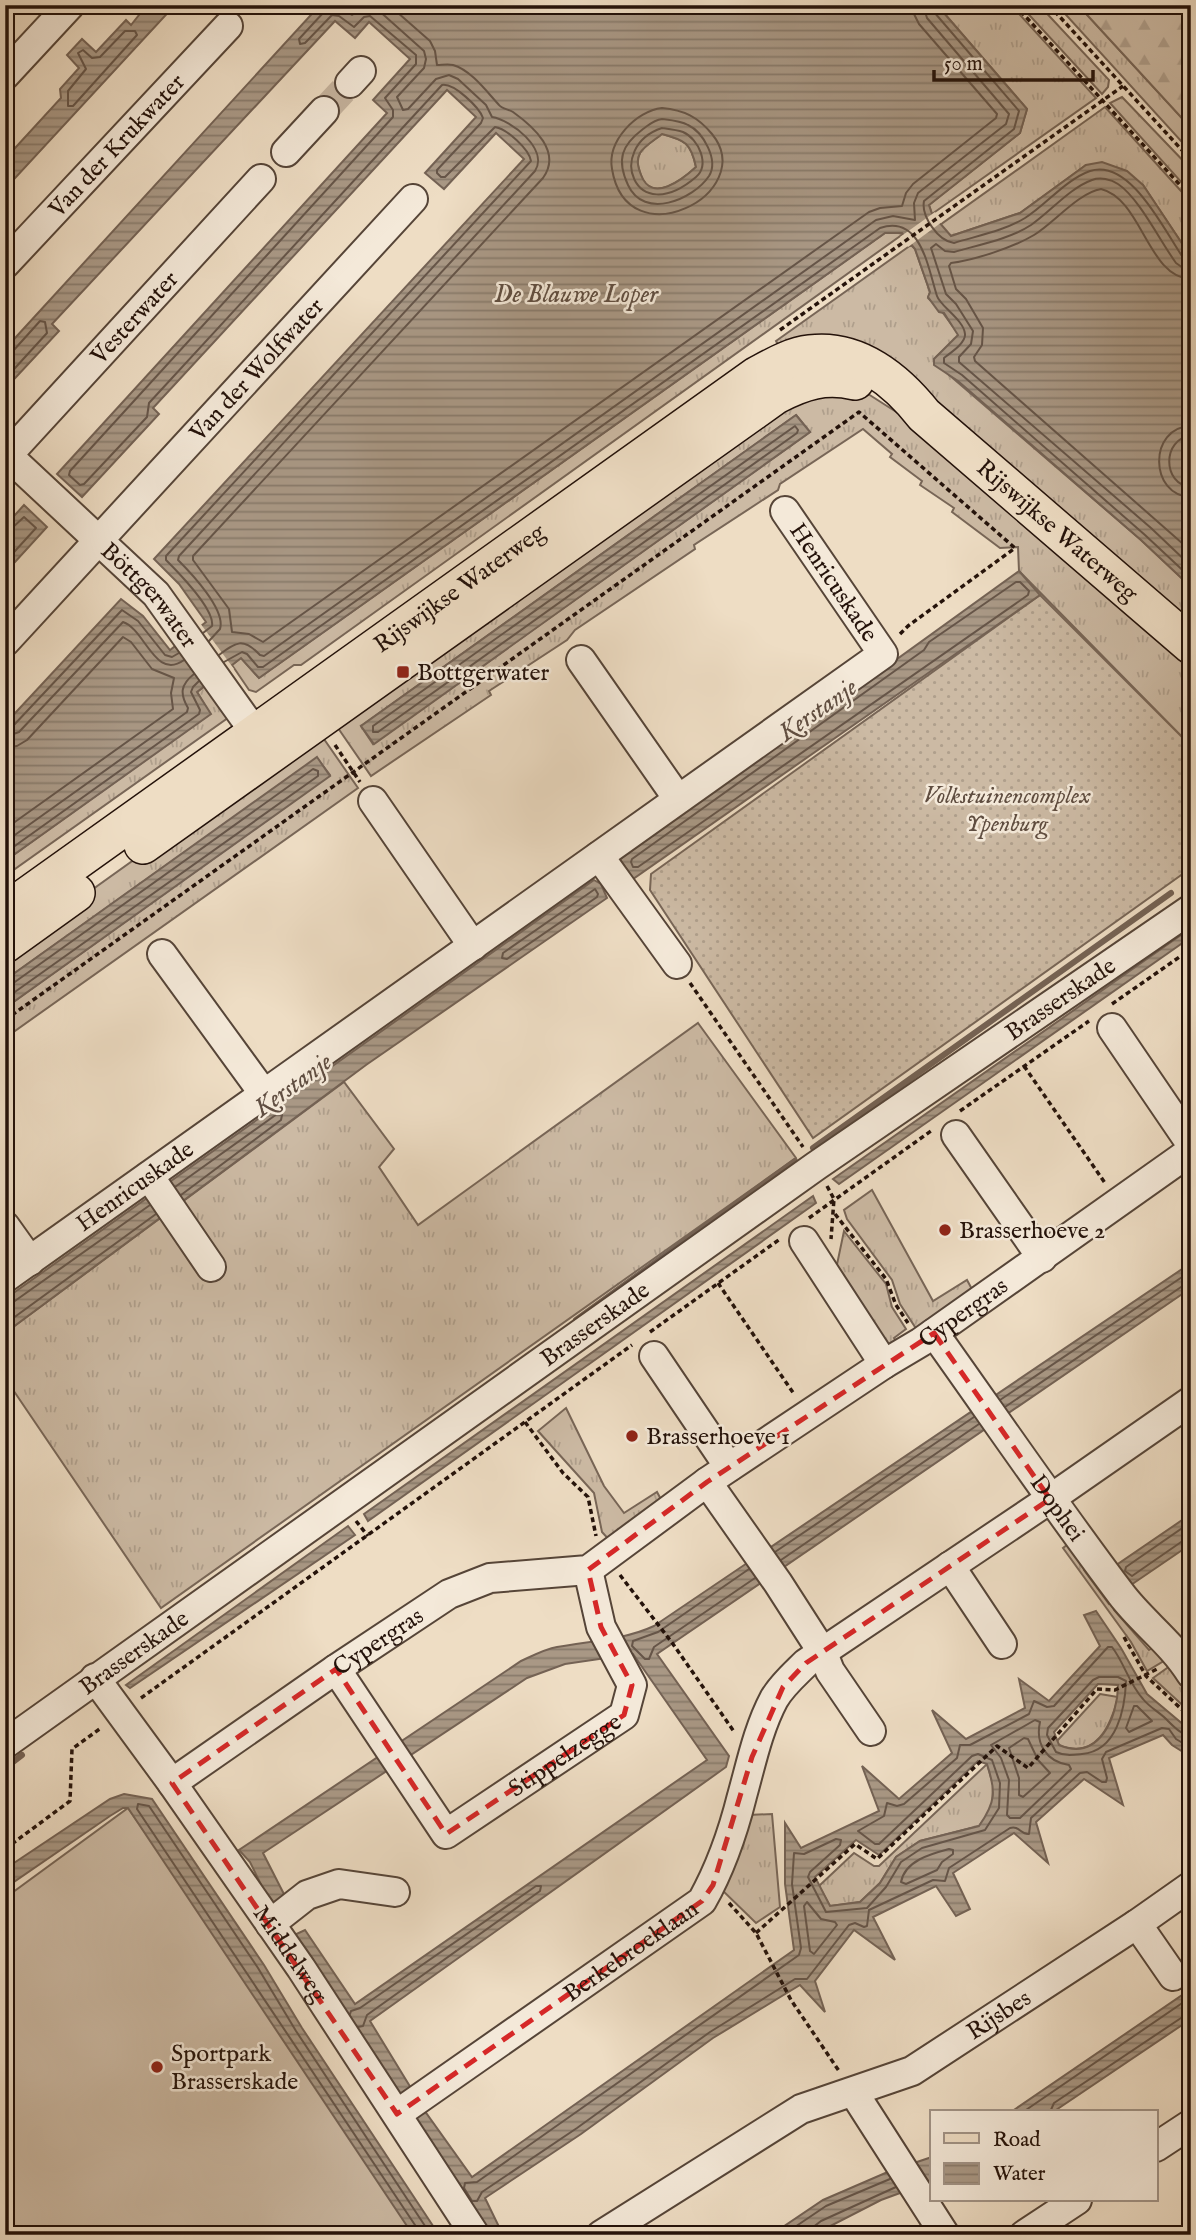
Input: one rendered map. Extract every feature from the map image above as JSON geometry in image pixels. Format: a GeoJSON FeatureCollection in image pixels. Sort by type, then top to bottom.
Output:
{"type":"FeatureCollection","features":[{"type":"Feature","properties":{"kind":"main road","name":"Rijswijkse Waterweg"},"geometry":{"type":"LineString","coordinates":[[5,912],[263,744],[776,394],[808,380],[838,377],[868,386],[924,415],[1191,645]]}},
{"type":"Feature","properties":{"kind":"main road","name":"Rijswijkse Waterweg"},"geometry":{"type":"LineString","coordinates":[[5,944],[263,744]]}},
{"type":"Feature","properties":{"kind":"street"},"geometry":{"type":"LineString","coordinates":[[5,75],[70,5]]}},
{"type":"Feature","properties":{"kind":"street","name":"Van der Krukwater"},"geometry":{"type":"LineString","coordinates":[[5,264],[228,26]]}},
{"type":"Feature","properties":{"kind":"street"},"geometry":{"type":"LineString","coordinates":[[286,152],[324,111]]}},
{"type":"Feature","properties":{"kind":"street","name":"Vesterwater"},"geometry":{"type":"LineString","coordinates":[[6,455],[261,179]]}},
{"type":"Feature","properties":{"kind":"street","name":"Van der Wolfwater"},"geometry":{"type":"LineString","coordinates":[[5,642],[413,199]]}},
{"type":"Feature","properties":{"kind":"street","name":"Böttgerwater"},"geometry":{"type":"LineString","coordinates":[[6,455],[148,586],[263,744]]}},
{"type":"Feature","properties":{"kind":"street","name":"Henricuskade"},"geometry":{"type":"LineString","coordinates":[[5,1278],[154,1183],[264,1094],[883,654],[785,511]]}},
{"type":"Feature","properties":{"kind":"street"},"geometry":{"type":"LineString","coordinates":[[582,660],[678,799]]}},
{"type":"Feature","properties":{"kind":"street"},"geometry":{"type":"LineString","coordinates":[[373,801],[473,946]]}},
{"type":"Feature","properties":{"kind":"street"},"geometry":{"type":"LineString","coordinates":[[599,856],[677,964]]}},
{"type":"Feature","properties":{"kind":"street","name":"Brasserskade"},"geometry":{"type":"LineString","coordinates":[[5,1744],[816,1166],[1191,909]]}},
{"type":"Feature","properties":{"kind":"street"},"geometry":{"type":"LineString","coordinates":[[163,954],[264,1094]]}},
{"type":"Feature","properties":{"kind":"street"},"geometry":{"type":"LineString","coordinates":[[1112,1028],[1191,1144]]}},
{"type":"Feature","properties":{"kind":"street"},"geometry":{"type":"LineString","coordinates":[[956,1135],[1042,1258]]}},
{"type":"Feature","properties":{"kind":"street","name":"Cypergras"},"geometry":{"type":"LineString","coordinates":[[172,1783],[449,1594],[490,1578],[597,1563],[718,1475],[884,1364],[928,1338],[1191,1151]]}},
{"type":"Feature","properties":{"kind":"street"},"geometry":{"type":"LineString","coordinates":[[154,1183],[211,1267]]}},
{"type":"Feature","properties":{"kind":"street"},"geometry":{"type":"LineString","coordinates":[[5,1226],[30,1261]]}},
{"type":"Feature","properties":{"kind":"street"},"geometry":{"type":"LineString","coordinates":[[804,1241],[884,1364]]}},
{"type":"Feature","properties":{"kind":"street","name":"Dophei"},"geometry":{"type":"LineString","coordinates":[[928,1338],[977,1393],[1050,1499],[1123,1597],[1187,1658]]}},
{"type":"Feature","properties":{"kind":"street"},"geometry":{"type":"LineString","coordinates":[[654,1356],[718,1475],[749,1543],[778,1583],[823,1653],[830,1671],[871,1731]]}},
{"type":"Feature","properties":{"kind":"street","name":"Berkebroeklaan"},"geometry":{"type":"LineString","coordinates":[[397,2114],[702,1901],[713,1885],[742,1799],[752,1757],[774,1700],[806,1663],[1191,1401]]}},
{"type":"Feature","properties":{"kind":"street","name":"Stippelzegge"},"geometry":{"type":"LineString","coordinates":[[336,1669],[446,1834],[624,1715],[632,1685],[601,1627],[597,1563]]}},
{"type":"Feature","properties":{"kind":"street"},"geometry":{"type":"LineString","coordinates":[[950,1566],[1002,1644]]}},
{"type":"Feature","properties":{"kind":"street","name":"Middelweg"},"geometry":{"type":"LineString","coordinates":[[95,1678],[270,1924],[475,2235]]}},
{"type":"Feature","properties":{"kind":"street"},"geometry":{"type":"LineString","coordinates":[[270,1924],[307,1895],[339,1884],[395,1892]]}},
{"type":"Feature","properties":{"kind":"street","name":"Rijsbes"},"geometry":{"type":"LineString","coordinates":[[601,2235],[801,2109],[912,2071],[1191,1886]]}},
{"type":"Feature","properties":{"kind":"street"},"geometry":{"type":"LineString","coordinates":[[1137,1924],[1173,1976]]}},
{"type":"Feature","properties":{"kind":"street"},"geometry":{"type":"LineString","coordinates":[[854,2093],[945,2235]]}},
{"type":"Feature","properties":{"kind":"street"},"geometry":{"type":"LineString","coordinates":[[1158,2146],[1191,2124]]}},
{"type":"Feature","properties":{"kind":"street"},"geometry":{"type":"LineString","coordinates":[[1024,2235],[1074,2202]]}},
{"type":"Feature","properties":{"kind":"path"},"geometry":{"type":"LineString","coordinates":[[1015,5],[1191,197]]}},
{"type":"Feature","properties":{"kind":"path"},"geometry":{"type":"LineString","coordinates":[[1049,5],[1191,160]]}},
{"type":"Feature","properties":{"kind":"path"},"geometry":{"type":"LineString","coordinates":[[903,243],[1123,86]]}},
{"type":"Feature","properties":{"kind":"path"},"geometry":{"type":"LineString","coordinates":[[677,964],[816,1166]]}},
{"type":"Feature","properties":{"kind":"path"},"geometry":{"type":"LineString","coordinates":[[1024,1066],[1119,1204]]}},
{"type":"Feature","properties":{"kind":"path"},"geometry":{"type":"LineString","coordinates":[[834,1213],[886,1279],[896,1305],[928,1338]]}},
{"type":"Feature","properties":{"kind":"path"},"geometry":{"type":"LineString","coordinates":[[718,1283],[808,1414]]}},
{"type":"Feature","properties":{"kind":"path"},"geometry":{"type":"LineString","coordinates":[[525,1422],[563,1473],[588,1497],[597,1563],[658,1623],[752,1757]]}},
{"type":"Feature","properties":{"kind":"path"},"geometry":{"type":"LineString","coordinates":[[756,1933],[855,1844],[877,1859],[997,1746],[1028,1768],[1097,1689],[1115,1690],[1146,1676]]}},
{"type":"Feature","properties":{"kind":"path"},"geometry":{"type":"LineString","coordinates":[[5,1849],[70,1801],[72,1749],[121,1714]]}},
{"type":"Feature","properties":{"kind":"path"},"geometry":{"type":"LineString","coordinates":[[713,1885],[756,1933],[791,2000],[854,2093]]}},
{"type":"Feature","properties":{"kind":"highlighted area"},"geometry":{"type":"Polygon","coordinates":[[[934,1333],[1050,1499],[806,1663],[783,1687],[752,1757],[713,1885],[702,1901],[397,2114],[172,1783],[336,1669],[446,1834],[624,1715],[632,1685],[601,1627],[588,1570],[707,1482],[934,1333]]]}},
{"type":"Feature","properties":{"kind":"green space"},"geometry":{"type":"Polygon","coordinates":[[[937,5],[1011,5],[1096,98],[932,214],[929,205],[1020,133],[1027,109],[937,5]]]}},
{"type":"Feature","properties":{"kind":"green space"},"geometry":{"type":"Polygon","coordinates":[[[1020,5],[1039,5],[1109,80],[1108,87],[1102,94],[1020,5]]]}},
{"type":"Feature","properties":{"kind":"green space"},"geometry":{"type":"Polygon","coordinates":[[[1057,5],[1078,5],[1191,128],[1191,152],[1057,5]]]}},
{"type":"Feature","properties":{"kind":"green space"},"geometry":{"type":"Polygon","coordinates":[[[1078,5],[1191,5],[1191,128],[1078,5]]]}},
{"type":"Feature","properties":{"kind":"green space"},"geometry":{"type":"Polygon","coordinates":[[[1122,97],[1191,169],[1191,193],[1110,103],[1122,97]]]}},
{"type":"Feature","properties":{"kind":"green space"},"geometry":{"type":"Polygon","coordinates":[[[1105,107],[1191,202],[1191,257],[1143,185],[1086,165],[1020,213],[951,236],[940,225],[1105,107]]]}},
{"type":"Feature","properties":{"kind":"green space"},"geometry":{"type":"Polygon","coordinates":[[[662,134],[686,144],[696,167],[676,182],[652,188],[641,175],[638,158],[644,148],[662,134]]]}},
{"type":"Feature","properties":{"kind":"green space"},"geometry":{"type":"Polygon","coordinates":[[[885,233],[903,234],[301,665],[294,665],[256,692],[249,690],[232,665],[241,658],[259,678],[885,233]]]}},
{"type":"Feature","properties":{"kind":"green space"},"geometry":{"type":"Polygon","coordinates":[[[911,245],[915,249],[930,292],[928,298],[959,335],[934,359],[1191,587],[1191,632],[880,365],[780,348],[776,341],[911,245]]]}},
{"type":"Feature","properties":{"kind":"green space"},"geometry":{"type":"Polygon","coordinates":[[[865,392],[912,422],[1191,659],[1191,746],[1019,571],[1018,547],[1000,548],[952,512],[954,508],[920,485],[922,481],[890,457],[892,454],[863,429],[780,484],[778,490],[694,545],[695,549],[575,630],[567,640],[489,691],[491,695],[371,776],[338,728],[777,400],[865,392]],[[796,415],[361,726],[373,744],[810,432],[796,415]]]}},
{"type":"Feature","properties":{"kind":"green space","name":"Volkstuinencomplex Ypenburg"},"geometry":{"type":"Polygon","coordinates":[[[1040,595],[1191,746],[1191,868],[813,1138],[650,890],[651,874],[1040,595]]]}},
{"type":"Feature","properties":{"kind":"green space"},"geometry":{"type":"Polygon","coordinates":[[[209,683],[232,715],[5,876],[5,861],[210,714],[197,692],[209,683]]]}},
{"type":"Feature","properties":{"kind":"green space"},"geometry":{"type":"Polygon","coordinates":[[[317,729],[358,788],[5,1038],[5,1008],[330,775],[317,758],[5,980],[5,952],[317,729]]]}},
{"type":"Feature","properties":{"kind":"green space"},"geometry":{"type":"Polygon","coordinates":[[[698,1023],[796,1158],[161,1608],[5,1378],[5,1333],[344,1082],[394,1149],[379,1167],[418,1225],[698,1023]]]}},
{"type":"Feature","properties":{"kind":"green space"},"geometry":{"type":"Polygon","coordinates":[[[872,1190],[933,1301],[967,1280],[974,1293],[919,1333],[900,1304],[892,1280],[847,1219],[844,1210],[872,1190]]]}},
{"type":"Feature","properties":{"kind":"green space"},"geometry":{"type":"Polygon","coordinates":[[[844,1231],[886,1284],[892,1307],[906,1329],[894,1338],[897,1343],[886,1350],[835,1274],[844,1231]]]}},
{"type":"Feature","properties":{"kind":"green space"},"geometry":{"type":"Polygon","coordinates":[[[566,1408],[604,1486],[624,1513],[657,1492],[664,1505],[611,1542],[602,1532],[594,1493],[538,1431],[566,1408]]]}},
{"type":"Feature","properties":{"kind":"green space"},"geometry":{"type":"Polygon","coordinates":[[[1071,1542],[1088,1565],[1084,1570],[1109,1604],[1116,1601],[1119,1606],[1114,1610],[1149,1650],[1155,1646],[1167,1659],[1147,1671],[1131,1642],[1063,1548],[1071,1542]]]}},
{"type":"Feature","properties":{"kind":"green space"},"geometry":{"type":"Polygon","coordinates":[[[1170,1666],[1191,1699],[1191,1713],[1153,1678],[1170,1666]]]}},
{"type":"Feature","properties":{"kind":"green space"},"geometry":{"type":"Polygon","coordinates":[[[1100,1694],[1118,1697],[1111,1719],[1100,1738],[1083,1748],[1072,1749],[1059,1745],[1057,1741],[1100,1694]]]}},
{"type":"Feature","properties":{"kind":"green space"},"geometry":{"type":"Polygon","coordinates":[[[987,1764],[993,1785],[992,1808],[979,1826],[920,1841],[896,1857],[880,1883],[860,1902],[830,1906],[819,1886],[854,1853],[874,1866],[879,1866],[987,1764]]]}},
{"type":"Feature","properties":{"kind":"green space","name":"Sportpark Brasserskade"},"geometry":{"type":"Polygon","coordinates":[[[128,1808],[427,2235],[5,2235],[5,1898],[128,1808]]]}},
{"type":"Feature","properties":{"kind":"green space"},"geometry":{"type":"Polygon","coordinates":[[[772,1814],[780,1907],[756,1923],[719,1887],[748,1815],[772,1814]]]}},
{"type":"Feature","properties":{"kind":"water"},"geometry":{"type":"Polygon","coordinates":[[[147,5],[175,5],[5,189],[5,159],[61,98],[60,89],[79,68],[67,55],[82,39],[96,52],[126,20],[131,25],[147,5]]]}},
{"type":"Feature","properties":{"kind":"water","name":"De Blauwe Loper"},"geometry":{"type":"Polygon","coordinates":[[[320,5],[937,5],[1027,109],[1020,133],[929,205],[932,214],[951,236],[1020,213],[1086,165],[1102,162],[1127,171],[1143,185],[1191,257],[1191,449],[1185,462],[1191,474],[1191,587],[958,381],[934,365],[934,359],[958,335],[944,313],[939,312],[928,297],[930,292],[915,249],[902,233],[885,233],[259,678],[241,658],[197,692],[211,714],[5,861],[5,724],[121,599],[143,616],[170,650],[206,622],[179,584],[154,559],[524,159],[496,133],[444,189],[425,173],[476,117],[447,90],[153,408],[159,414],[82,497],[57,474],[387,113],[373,100],[410,59],[369,22],[355,38],[335,21],[52,324],[59,331],[5,389],[5,349],[320,5]],[[662,134],[644,148],[639,156],[641,175],[652,188],[668,186],[696,167],[686,144],[662,134]]]}},
{"type":"Feature","properties":{"kind":"water"},"geometry":{"type":"Polygon","coordinates":[[[796,415],[810,432],[374,744],[361,726],[796,415]]]}},
{"type":"Feature","properties":{"kind":"water"},"geometry":{"type":"Polygon","coordinates":[[[24,505],[47,527],[5,573],[5,526],[24,505]]]}},
{"type":"Feature","properties":{"kind":"water"},"geometry":{"type":"Polygon","coordinates":[[[1019,571],[1040,595],[633,879],[620,859],[1019,571]]]}},
{"type":"Feature","properties":{"kind":"water"},"geometry":{"type":"Polygon","coordinates":[[[317,757],[330,776],[5,1008],[5,980],[317,757]]]}},
{"type":"Feature","properties":{"kind":"water"},"geometry":{"type":"Polygon","coordinates":[[[594,880],[601,884],[607,898],[366,1065],[5,1333],[5,1299],[594,880]]]}},
{"type":"Feature","properties":{"kind":"water"},"geometry":{"type":"Polygon","coordinates":[[[1191,928],[1191,937],[839,1184],[833,1179],[1191,928]]]}},
{"type":"Feature","properties":{"kind":"water"},"geometry":{"type":"Polygon","coordinates":[[[813,1196],[816,1203],[368,1521],[364,1514],[813,1196]]]}},
{"type":"Feature","properties":{"kind":"water"},"geometry":{"type":"Polygon","coordinates":[[[1191,1263],[1191,1288],[657,1654],[729,1756],[726,1767],[370,2021],[414,2093],[400,2103],[290,1937],[305,1930],[355,2004],[707,1760],[633,1654],[565,1664],[527,1678],[263,1853],[289,1904],[275,1913],[250,1862],[239,1850],[521,1661],[552,1648],[619,1637],[654,1626],[1191,1263]]]}},
{"type":"Feature","properties":{"kind":"water"},"geometry":{"type":"Polygon","coordinates":[[[1191,1514],[1191,1544],[1128,1587],[1112,1568],[1191,1514]]]}},
{"type":"Feature","properties":{"kind":"water"},"geometry":{"type":"Polygon","coordinates":[[[348,1526],[355,1535],[130,1688],[126,1685],[348,1526]]]}},
{"type":"Feature","properties":{"kind":"water"},"geometry":{"type":"Polygon","coordinates":[[[1096,1611],[1147,1694],[1191,1731],[1191,1757],[1172,1745],[1163,1735],[1109,1758],[1123,1805],[1084,1779],[1036,1822],[1048,1863],[1014,1833],[953,1873],[970,1909],[956,1916],[936,1886],[873,1917],[895,1960],[854,1930],[815,1981],[825,2012],[800,1985],[713,2038],[581,2134],[485,2198],[503,2235],[486,2235],[411,2120],[424,2110],[472,2177],[794,1950],[785,1884],[785,1823],[801,1848],[879,1811],[862,1766],[899,1799],[952,1753],[932,1710],[966,1739],[1025,1708],[1019,1679],[1049,1701],[1100,1646],[1084,1615],[1096,1611]],[[1098,1684],[1054,1732],[1059,1745],[1073,1749],[1085,1747],[1104,1733],[1114,1710],[1118,1685],[1098,1684]],[[978,1761],[879,1855],[856,1840],[815,1877],[830,1906],[860,1902],[880,1883],[896,1857],[920,1841],[979,1826],[989,1810],[993,1789],[987,1764],[978,1761]]]}},
{"type":"Feature","properties":{"kind":"water"},"geometry":{"type":"Polygon","coordinates":[[[124,1794],[152,1799],[264,1965],[302,2028],[439,2235],[413,2235],[128,1808],[110,1816],[5,1888],[5,1869],[110,1799],[124,1794]]]}},
{"type":"Feature","properties":{"kind":"water"},"geometry":{"type":"Polygon","coordinates":[[[1191,1989],[1191,2019],[1056,2110],[1014,2110],[1191,1989]]]}},
{"type":"Feature","properties":{"kind":"water"},"geometry":{"type":"Polygon","coordinates":[[[930,2158],[930,2182],[881,2200],[813,2235],[771,2235],[823,2200],[890,2171],[930,2158]]]}},
{"type":"Feature","properties":{"kind":"pier"},"geometry":{"type":"Polygon","coordinates":[[[935,212],[942,222],[908,247],[900,237],[935,212]]]}},
{"type":"Feature","properties":{"kind":"pier"},"geometry":{"type":"Polygon","coordinates":[[[200,623],[234,669],[211,686],[178,640],[200,623]]]}},
{"type":"Feature","properties":{"kind":"waterway"},"geometry":{"type":"LineString","coordinates":[[813,1148],[1171,893]]}},
{"type":"Feature","properties":{"kind":"waterway"},"geometry":{"type":"LineString","coordinates":[[576,1320],[795,1161]]}},
{"type":"Feature","properties":{"kind":"waterway"},"geometry":{"type":"LineString","coordinates":[[5,1768],[22,1755]]}},
{"type":"Feature","properties":{"kind":"tunnel"},"geometry":{"type":"LineString","coordinates":[[324,111],[350,83]]}},
{"type":"Feature","properties":{"kind":"place","name":"Bottgerwater"},"geometry":{"type":"Point","coordinates":[403,672]}},
{"type":"Feature","properties":{"kind":"place","name":"Brasserhoeve 2"},"geometry":{"type":"Point","coordinates":[945,1230]}},
{"type":"Feature","properties":{"kind":"place","name":"Brasserhoeve 1"},"geometry":{"type":"Point","coordinates":[632,1436]}},
{"type":"Feature","properties":{"kind":"place","name":"Sportpark Brasserskade"},"geometry":{"type":"Point","coordinates":[157,2067]}},
{"type":"Feature","properties":{"kind":"water label","name":"Kerstanje"},"geometry":{"type":"Point","coordinates":[817,709]}},
{"type":"Feature","properties":{"kind":"water label","name":"Kerstanje"},"geometry":{"type":"Point","coordinates":[292,1084]}}]}
